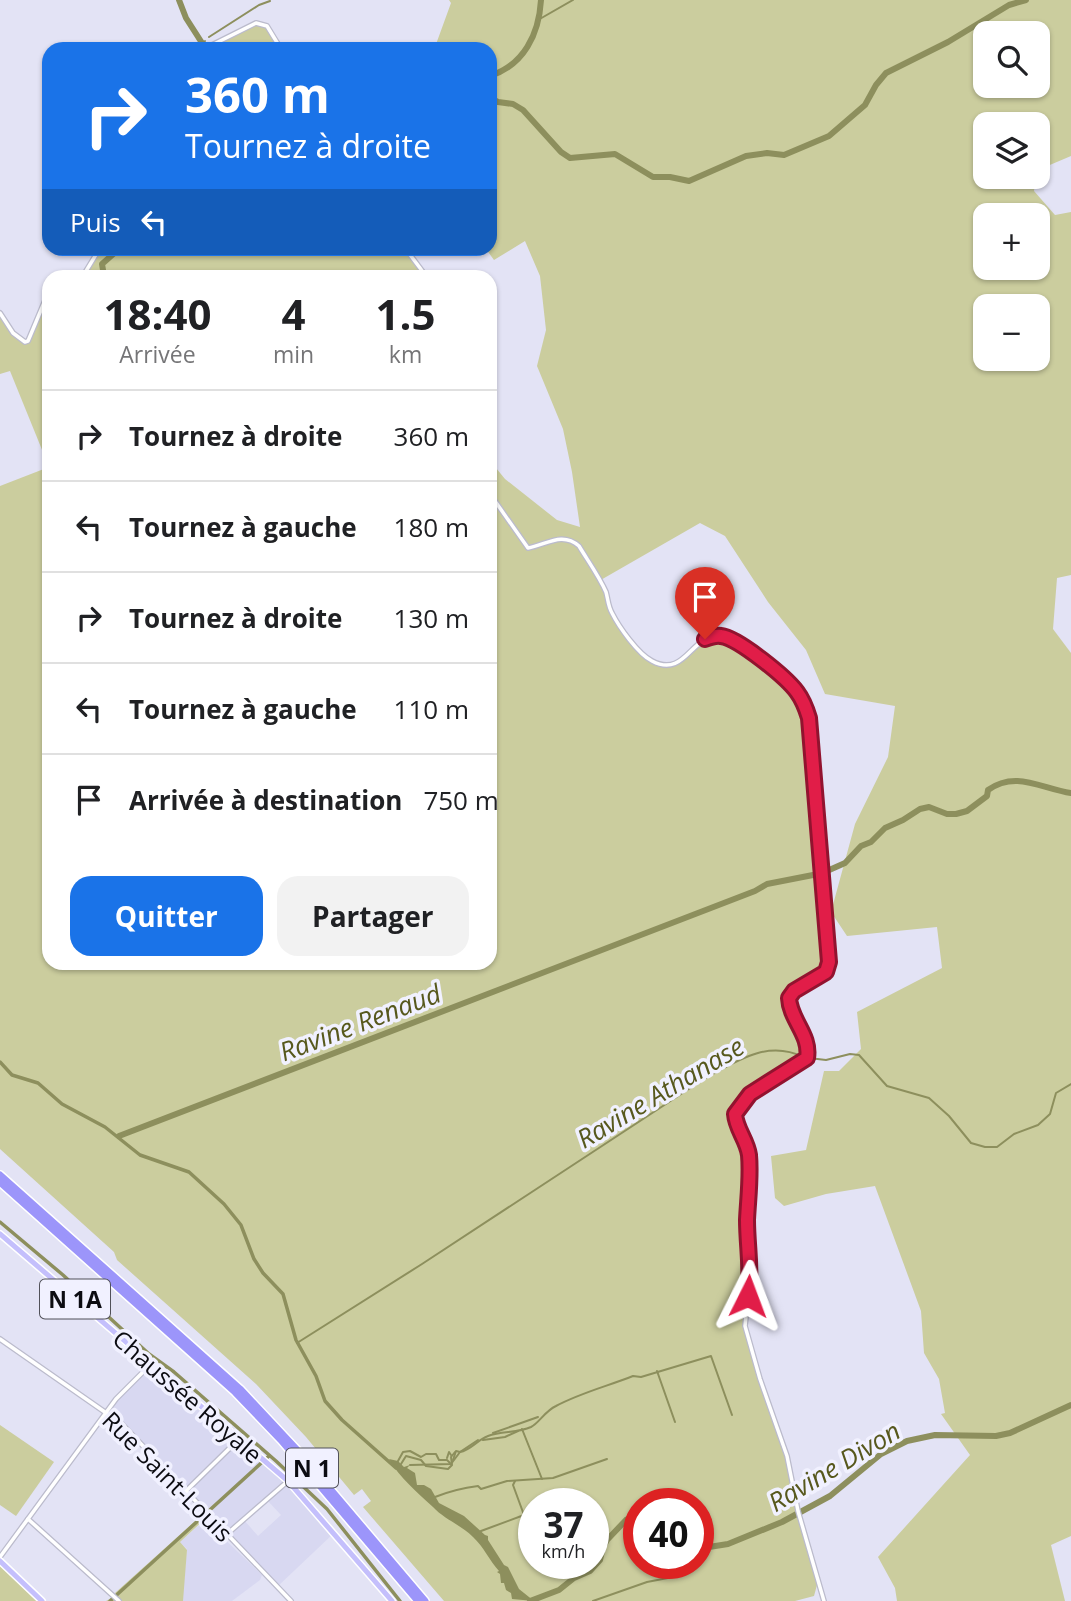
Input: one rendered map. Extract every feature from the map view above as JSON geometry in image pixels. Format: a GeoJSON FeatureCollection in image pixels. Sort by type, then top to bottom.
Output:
{"type":"FeatureCollection","features":[{"type":"Feature","properties":{"kind":"highway","name":"N 1"},"geometry":{"type":"LineString","coordinates":[[0,1175],[240,1389],[297,1450],[425,1601]]}},
{"type":"Feature","properties":{"kind":"highway","name":"N 1"},"geometry":{"type":"LineString","coordinates":[[0,1182],[235,1392],[281,1440],[418,1601]]}},
{"type":"Feature","properties":{"kind":"main road","name":"Chaussée Royale"},"geometry":{"type":"LineString","coordinates":[[0,1234],[288,1481],[392,1601]]}},
{"type":"Feature","properties":{"kind":"main road"},"geometry":{"type":"LineString","coordinates":[[0,1559],[42,1601]]}},
{"type":"Feature","properties":{"kind":"street"},"geometry":{"type":"LineString","coordinates":[[218,42],[256,23],[267,26],[277,42]]}},
{"type":"Feature","properties":{"kind":"street"},"geometry":{"type":"LineString","coordinates":[[0,313],[13,333],[21,340],[29,341],[42,308]]}},
{"type":"Feature","properties":{"kind":"street"},"geometry":{"type":"LineString","coordinates":[[497,504],[528,548],[556,538],[579,546],[606,593],[612,613],[640,652],[649,660],[659,664],[682,661],[705,639],[720,636],[729,638],[770,666],[799,693],[805,704],[809,718],[829,967],[826,972],[794,991],[789,998],[791,1012],[808,1047],[807,1058],[750,1094],[735,1114],[736,1124],[749,1156],[747,1249],[751,1268],[745,1326],[787,1456],[798,1511],[824,1601]]}},
{"type":"Feature","properties":{"kind":"street","name":"Rue Saint-Louis"},"geometry":{"type":"LineString","coordinates":[[0,1339],[123,1425],[291,1601]]}},
{"type":"Feature","properties":{"kind":"street"},"geometry":{"type":"LineString","coordinates":[[0,1559],[119,1395],[151,1364]]}},
{"type":"Feature","properties":{"kind":"street"},"geometry":{"type":"LineString","coordinates":[[186,1491],[239,1439]]}},
{"type":"Feature","properties":{"kind":"street"},"geometry":{"type":"LineString","coordinates":[[227,1534],[288,1481]]}},
{"type":"Feature","properties":{"kind":"street"},"geometry":{"type":"LineString","coordinates":[[28,1519],[119,1601]]}},
{"type":"Feature","properties":{"kind":"shaded area"},"geometry":{"type":"Polygon","coordinates":[[[449,0],[1071,0],[1071,156],[1050,165],[1050,112],[973,112],[973,189],[1034,189],[1044,203],[973,203],[973,280],[1050,280],[1050,209],[1055,215],[1071,212],[1071,575],[1057,578],[1053,629],[1071,653],[1071,1536],[1051,1545],[1065,1601],[897,1601],[895,1588],[878,1557],[970,1455],[941,1414],[945,1413],[939,1379],[924,1353],[921,1311],[875,1186],[826,1194],[784,1206],[775,1198],[771,1156],[806,1150],[824,1071],[839,1071],[861,1049],[857,1012],[942,968],[937,927],[847,936],[831,912],[855,824],[888,757],[895,706],[825,694],[806,650],[768,602],[725,536],[700,523],[599,581],[612,613],[640,652],[659,664],[670,665],[682,661],[710,637],[729,638],[770,666],[798,693],[809,718],[828,969],[790,995],[789,1006],[806,1040],[808,1057],[750,1094],[735,1114],[748,1147],[747,1249],[751,1268],[745,1313],[748,1339],[787,1456],[817,1585],[814,1596],[795,1601],[444,1601],[363,1507],[371,1501],[362,1489],[354,1495],[306,1437],[256,1384],[117,1260],[114,1252],[0,1149],[0,486],[42,470],[42,970],[497,970],[497,469],[505,479],[557,520],[580,527],[563,429],[537,366],[546,330],[540,276],[525,241],[494,260],[491,256],[497,256],[497,42],[437,42],[451,3],[449,0]]]}},
{"type":"Feature","properties":{"kind":"shaded area"},"geometry":{"type":"Polygon","coordinates":[[[256,23],[267,26],[277,42],[218,42],[256,23]]]}},
{"type":"Feature","properties":{"kind":"shaded area"},"geometry":{"type":"Polygon","coordinates":[[[95,256],[410,256],[421,270],[87,270],[95,256]]]}},
{"type":"Feature","properties":{"kind":"shaded area"},"geometry":{"type":"Polygon","coordinates":[[[42,308],[42,450],[10,371],[0,374],[0,313],[15,334],[28,341],[42,308]]]}},
{"type":"Feature","properties":{"kind":"shaded area"},"geometry":{"type":"Polygon","coordinates":[[[151,1364],[288,1481],[334,1533],[277,1587],[122,1424],[106,1413],[115,1399],[151,1364]],[[267,1500],[244,1520],[258,1536],[281,1515],[267,1500]]]}},
{"type":"Feature","properties":{"kind":"shaded area"},"geometry":{"type":"Polygon","coordinates":[[[0,1425],[54,1462],[16,1516],[0,1505],[0,1425]]]}},
{"type":"Feature","properties":{"kind":"shaded area"},"geometry":{"type":"Polygon","coordinates":[[[389,1459],[398,1461],[404,1467],[410,1465],[407,1468],[415,1473],[417,1485],[431,1489],[439,1503],[464,1516],[488,1536],[519,1589],[534,1601],[512,1599],[511,1593],[506,1590],[504,1583],[501,1583],[500,1574],[497,1572],[499,1571],[477,1541],[437,1511],[403,1478],[389,1459]]]}},
{"type":"Feature","properties":{"kind":"shaded area"},"geometry":{"type":"Polygon","coordinates":[[[203,1514],[207,1517],[180,1542],[187,1550],[183,1601],[106,1601],[117,1595],[115,1593],[203,1514]]]}},
{"type":"Feature","properties":{"kind":"shaded area"},"geometry":{"type":"Polygon","coordinates":[[[207,1518],[213,1528],[262,1575],[260,1580],[232,1601],[182,1601],[187,1549],[180,1542],[207,1518]]]}},
{"type":"Feature","properties":{"kind":"shaded area"},"geometry":{"type":"Polygon","coordinates":[[[0,1561],[42,1601],[0,1601],[0,1561]]]}},
{"type":"Feature","properties":{"kind":"waterway"},"geometry":{"type":"LineString","coordinates":[[179,0],[186,18],[201,42]]}},
{"type":"Feature","properties":{"kind":"waterway"},"geometry":{"type":"LineString","coordinates":[[497,73],[512,64],[528,47],[537,25],[541,0]]}},
{"type":"Feature","properties":{"kind":"waterway"},"geometry":{"type":"LineString","coordinates":[[538,20],[573,0]]}},
{"type":"Feature","properties":{"kind":"waterway"},"geometry":{"type":"LineString","coordinates":[[497,102],[513,104],[523,110],[561,152],[570,158],[615,154],[653,177],[689,181],[746,156],[767,153],[784,155],[829,136],[865,105],[886,73],[948,42],[1009,5],[1026,0]]}},
{"type":"Feature","properties":{"kind":"waterway"},"geometry":{"type":"LineString","coordinates":[[209,37],[259,5],[270,1]]}},
{"type":"Feature","properties":{"kind":"waterway"},"geometry":{"type":"LineString","coordinates":[[103,270],[102,264],[111,256]]}},
{"type":"Feature","properties":{"kind":"waterway","name":"Ravine Renaud"},"geometry":{"type":"LineString","coordinates":[[827,871],[845,863],[861,846],[871,842],[885,828],[920,809],[929,807],[947,814],[967,811],[998,784],[1009,781],[1029,782],[1071,793]]}},
{"type":"Feature","properties":{"kind":"waterway","name":"Ravine Renaud"},"geometry":{"type":"LineString","coordinates":[[119,1136],[755,891],[767,884],[813,875]]}},
{"type":"Feature","properties":{"kind":"waterway","name":"Ravine Athanase"},"geometry":{"type":"LineString","coordinates":[[297,1343],[704,1079],[739,1060],[764,1052],[777,1050],[803,1057]]}},
{"type":"Feature","properties":{"kind":"waterway","name":"Ravine Athanase"},"geometry":{"type":"LineString","coordinates":[[809,1058],[826,1060],[850,1054],[859,1055],[887,1086],[929,1098],[949,1116],[971,1143],[985,1147],[997,1147],[1014,1134],[1038,1125],[1050,1114],[1056,1093],[1071,1084]]}},
{"type":"Feature","properties":{"kind":"waterway"},"geometry":{"type":"LineString","coordinates":[[0,1062],[12,1075],[38,1083],[62,1104],[105,1127],[140,1155],[189,1172],[224,1204],[241,1225],[254,1259],[263,1273],[283,1294],[296,1340],[316,1376],[325,1401],[342,1420],[396,1468]]}},
{"type":"Feature","properties":{"kind":"waterway"},"geometry":{"type":"LineString","coordinates":[[0,1222],[63,1275],[149,1354],[174,1372],[276,1461],[327,1509],[400,1601]]}},
{"type":"Feature","properties":{"kind":"waterway"},"geometry":{"type":"LineString","coordinates":[[410,1465],[451,1464],[460,1452],[484,1438],[531,1427],[552,1408],[575,1397],[633,1376],[641,1377],[711,1356],[732,1415]]}},
{"type":"Feature","properties":{"kind":"waterway"},"geometry":{"type":"LineString","coordinates":[[657,1371],[675,1422]]}},
{"type":"Feature","properties":{"kind":"waterway","name":"Ravine Divon"},"geometry":{"type":"LineString","coordinates":[[714,1546],[728,1544],[782,1522],[830,1496],[881,1454],[907,1441],[935,1435],[996,1436],[1010,1433],[1071,1405]]}},
{"type":"Feature","properties":{"kind":"waterway"},"geometry":{"type":"LineString","coordinates":[[493,1433],[538,1417]]}},
{"type":"Feature","properties":{"kind":"waterway"},"geometry":{"type":"LineString","coordinates":[[522,1429],[542,1479]]}},
{"type":"Feature","properties":{"kind":"waterway"},"geometry":{"type":"LineString","coordinates":[[483,1440],[505,1437],[518,1431]]}},
{"type":"Feature","properties":{"kind":"waterway"},"geometry":{"type":"LineString","coordinates":[[453,1460],[456,1451],[460,1452],[478,1440]]}},
{"type":"Feature","properties":{"kind":"waterway"},"geometry":{"type":"LineString","coordinates":[[398,1461],[403,1452],[410,1451],[421,1457],[436,1454],[439,1460],[447,1460],[450,1463]]}},
{"type":"Feature","properties":{"kind":"waterway"},"geometry":{"type":"LineString","coordinates":[[447,1458],[449,1452],[451,1455]]}},
{"type":"Feature","properties":{"kind":"waterway"},"geometry":{"type":"LineString","coordinates":[[401,1464],[406,1456],[421,1460],[426,1466],[448,1469],[452,1465],[451,1457],[455,1452]]}},
{"type":"Feature","properties":{"kind":"waterway"},"geometry":{"type":"LineString","coordinates":[[110,1601],[269,1456]]}},
{"type":"Feature","properties":{"kind":"waterway"},"geometry":{"type":"LineString","coordinates":[[435,1497],[451,1491],[478,1486],[481,1489],[507,1481],[553,1478],[607,1459]]}},
{"type":"Feature","properties":{"kind":"waterway"},"geometry":{"type":"LineString","coordinates":[[481,1531],[524,1515],[513,1485],[515,1481]]}},
{"type":"Feature","properties":{"kind":"waterway","name":"Ravine Divon"},"geometry":{"type":"LineString","coordinates":[[530,1601],[559,1590],[574,1578],[590,1571],[600,1560],[607,1540],[623,1523]]}},
{"type":"Feature","properties":{"kind":"waterway"},"geometry":{"type":"LineString","coordinates":[[593,1601],[663,1579]]}},
{"type":"Feature","properties":{"kind":"route"},"geometry":{"type":"LineString","coordinates":[[705,639],[720,636],[729,638],[770,666],[799,693],[805,704],[809,718],[829,962],[826,972],[794,991],[789,998],[791,1012],[806,1040],[808,1057],[750,1094],[735,1114],[736,1124],[748,1147],[749,1156],[747,1249],[751,1268],[748,1296]]}}]}
